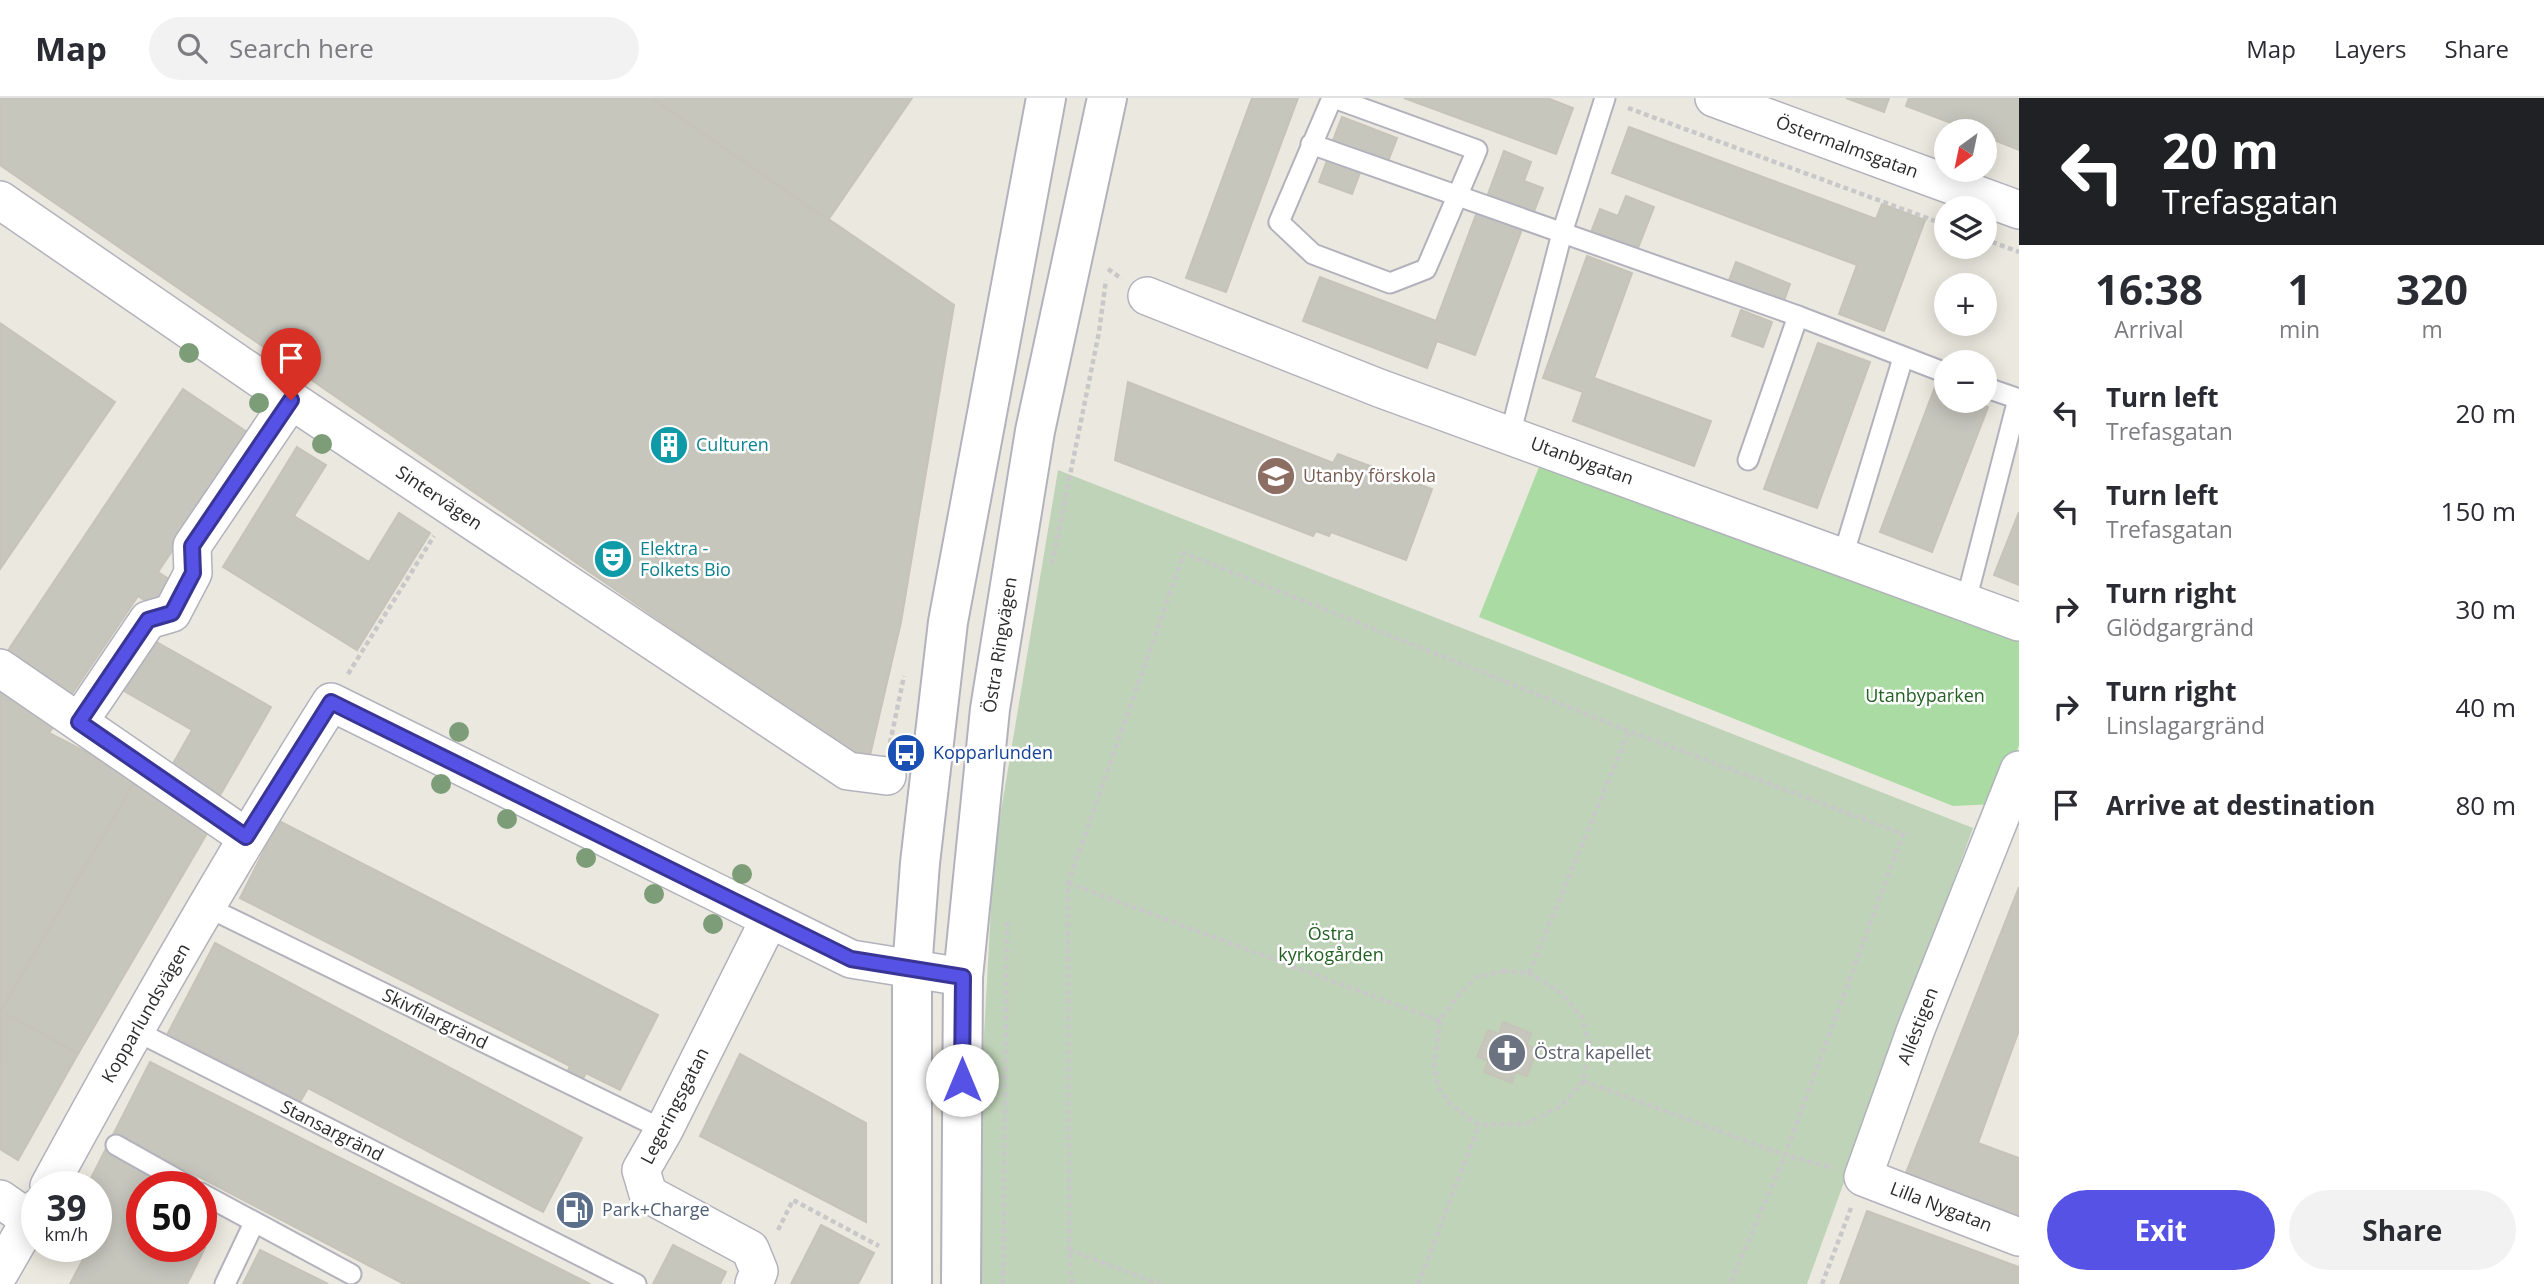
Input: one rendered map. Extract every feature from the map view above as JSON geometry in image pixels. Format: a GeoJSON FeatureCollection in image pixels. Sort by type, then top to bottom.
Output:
{"type":"FeatureCollection","features":[{"type":"Feature","properties":{"kind":"main road"},"geometry":{"type":"LineString","coordinates":[[912,1284],[912,971],[920,863],[948,622],[1046,98]]}},
{"type":"Feature","properties":{"kind":"main road","name":"Östra Ringvägen"},"geometry":{"type":"LineString","coordinates":[[961,1284],[963,977],[990,709],[1031,457],[1107,98]]}},
{"type":"Feature","properties":{"kind":"street","name":"Östermalmsgatan"},"geometry":{"type":"LineString","coordinates":[[1714,98],[2019,210]]}},
{"type":"Feature","properties":{"kind":"street","name":"Sintervägen"},"geometry":{"type":"LineString","coordinates":[[0,200],[291,400],[848,771],[887,776]]}},
{"type":"Feature","properties":{"kind":"street","name":"Utanbygatan"},"geometry":{"type":"LineString","coordinates":[[1147,296],[1379,388],[2019,622]]}},
{"type":"Feature","properties":{"kind":"street"},"geometry":{"type":"LineString","coordinates":[[79,722],[148,620],[172,613],[193,573],[192,546],[291,400]]}},
{"type":"Feature","properties":{"kind":"street"},"geometry":{"type":"LineString","coordinates":[[0,668],[245,839]]}},
{"type":"Feature","properties":{"kind":"street"},"geometry":{"type":"LineString","coordinates":[[331,702],[851,959],[912,971],[963,977]]}},
{"type":"Feature","properties":{"kind":"street","name":"Kopparlundsvägen"},"geometry":{"type":"LineString","coordinates":[[57,1171],[134,1030],[245,839],[331,702]]}},
{"type":"Feature","properties":{"kind":"street","name":"Alléstigen"},"geometry":{"type":"LineString","coordinates":[[1863,1177],[1916,1029],[2019,770]]}},
{"type":"Feature","properties":{"kind":"street","name":"Legeringsgatan"},"geometry":{"type":"LineString","coordinates":[[756,1278],[750,1249],[648,1194],[641,1170],[664,1130],[769,920]]}},
{"type":"Feature","properties":{"kind":"street","name":"Lilla Nygatan"},"geometry":{"type":"LineString","coordinates":[[1863,1177],[2019,1237]]}},
{"type":"Feature","properties":{"kind":"street"},"geometry":{"type":"LineString","coordinates":[[0,1199],[21,1208]]}},
{"type":"Feature","properties":{"kind":"street"},"geometry":{"type":"LineString","coordinates":[[0,1272],[21,1236]]}},
{"type":"Feature","properties":{"kind":"lane"},"geometry":{"type":"LineString","coordinates":[[1333,98],[1477,150],[1426,269],[1390,283],[1313,254],[1279,222],[1333,98]]}},
{"type":"Feature","properties":{"kind":"lane"},"geometry":{"type":"LineString","coordinates":[[1510,435],[1562,233],[1605,98]]}},
{"type":"Feature","properties":{"kind":"lane"},"geometry":{"type":"LineString","coordinates":[[1311,144],[1798,316],[1934,369]]}},
{"type":"Feature","properties":{"kind":"lane"},"geometry":{"type":"LineString","coordinates":[[1748,460],[1798,316]]}},
{"type":"Feature","properties":{"kind":"lane"},"geometry":{"type":"LineString","coordinates":[[1843,556],[1903,358]]}},
{"type":"Feature","properties":{"kind":"lane"},"geometry":{"type":"LineString","coordinates":[[1966,601],[2019,399],[1997,391]]}},
{"type":"Feature","properties":{"kind":"lane","name":"Skivfilargränd"},"geometry":{"type":"LineString","coordinates":[[207,907],[664,1130]]}},
{"type":"Feature","properties":{"kind":"lane","name":"Stansargränd"},"geometry":{"type":"LineString","coordinates":[[134,1030],[636,1284]]}},
{"type":"Feature","properties":{"kind":"lane"},"geometry":{"type":"LineString","coordinates":[[116,1145],[162,1171]]}},
{"type":"Feature","properties":{"kind":"lane"},"geometry":{"type":"LineString","coordinates":[[217,1202],[351,1274]]}},
{"type":"Feature","properties":{"kind":"lane"},"geometry":{"type":"LineString","coordinates":[[225,1284],[254,1223]]}},
{"type":"Feature","properties":{"kind":"path"},"geometry":{"type":"LineString","coordinates":[[1638,111],[1934,221]]}},
{"type":"Feature","properties":{"kind":"path"},"geometry":{"type":"LineString","coordinates":[[1997,244],[2019,252]]}},
{"type":"Feature","properties":{"kind":"path"},"geometry":{"type":"LineString","coordinates":[[1048,575],[1056,550],[1086,400],[1111,256]]}},
{"type":"Feature","properties":{"kind":"path"},"geometry":{"type":"LineString","coordinates":[[331,702],[436,532]]}},
{"type":"Feature","properties":{"kind":"path"},"geometry":{"type":"LineString","coordinates":[[1072,1284],[1069,1250],[1068,883],[1184,553],[1629,731],[1903,834],[1785,1155],[1730,1284]]}},
{"type":"Feature","properties":{"kind":"path"},"geometry":{"type":"LineString","coordinates":[[1529,973],[1629,731]]}},
{"type":"Feature","properties":{"kind":"path"},"geometry":{"type":"LineString","coordinates":[[1068,883],[1440,1021]]}},
{"type":"Feature","properties":{"kind":"path"},"geometry":{"type":"LineString","coordinates":[[1003,1284],[1007,910]]}},
{"type":"Feature","properties":{"kind":"path"},"geometry":{"type":"LineString","coordinates":[[1503,971],[1529,973],[1561,993],[1582,1017],[1589,1044],[1583,1081],[1561,1107],[1525,1124],[1479,1125],[1451,1105],[1438,1087],[1434,1068],[1440,1021],[1455,999],[1477,977],[1503,971]]}},
{"type":"Feature","properties":{"kind":"path"},"geometry":{"type":"LineString","coordinates":[[1583,1081],[1785,1155],[1863,1177],[1822,1284]]}},
{"type":"Feature","properties":{"kind":"path"},"geometry":{"type":"LineString","coordinates":[[1418,1284],[1479,1125]]}},
{"type":"Feature","properties":{"kind":"path"},"geometry":{"type":"LineString","coordinates":[[756,1278],[793,1200],[883,1248]]}},
{"type":"Feature","properties":{"kind":"path"},"geometry":{"type":"LineString","coordinates":[[1069,1250],[1160,1284]]}},
{"type":"Feature","properties":{"kind":"green space","name":"Utanbyparken"},"geometry":{"type":"Polygon","coordinates":[[[1543,457],[2019,632],[2019,745],[1997,804],[1953,806],[1479,617],[1543,457]]]}},
{"type":"Feature","properties":{"kind":"green space","name":"Östra kyrkogården"},"geometry":{"type":"Polygon","coordinates":[[[1058,470],[1973,828],[1807,1284],[981,1284],[981,1090],[994,853],[1058,470]]]}},
{"type":"Feature","properties":{"kind":"building","name":"Culturen"},"geometry":{"type":"Polygon","coordinates":[[[0,98],[652,98],[954,305],[901,622],[868,764],[0,165],[0,98]]]}},
{"type":"Feature","properties":{"kind":"building"},"geometry":{"type":"Polygon","coordinates":[[[652,98],[912,98],[828,220],[652,98]]]}},
{"type":"Feature","properties":{"kind":"building"},"geometry":{"type":"Polygon","coordinates":[[[1252,98],[1298,98],[1226,292],[1186,278],[1252,98]]]}},
{"type":"Feature","properties":{"kind":"building"},"geometry":{"type":"Polygon","coordinates":[[[1404,98],[1547,98],[1573,108],[1556,154],[1404,98]]]}},
{"type":"Feature","properties":{"kind":"building"},"geometry":{"type":"Polygon","coordinates":[[[1846,98],[1889,98],[1884,112],[1846,98]]]}},
{"type":"Feature","properties":{"kind":"building"},"geometry":{"type":"Polygon","coordinates":[[[1909,98],[2019,98],[2019,150],[1997,141],[1997,119],[1940,119],[1906,106],[1909,98]]]}},
{"type":"Feature","properties":{"kind":"building"},"geometry":{"type":"Polygon","coordinates":[[[1342,117],[1397,138],[1387,164],[1332,143],[1342,117]]]}},
{"type":"Feature","properties":{"kind":"building"},"geometry":{"type":"Polygon","coordinates":[[[1629,127],[1876,219],[1882,204],[1925,220],[1884,331],[1839,314],[1857,265],[1612,173],[1629,127]]]}},
{"type":"Feature","properties":{"kind":"building"},"geometry":{"type":"Polygon","coordinates":[[[1504,151],[1531,162],[1524,181],[1543,188],[1533,214],[1487,197],[1504,151]]]}},
{"type":"Feature","properties":{"kind":"building"},"geometry":{"type":"Polygon","coordinates":[[[1328,158],[1361,170],[1352,194],[1319,182],[1328,158]]]}},
{"type":"Feature","properties":{"kind":"building"},"geometry":{"type":"Polygon","coordinates":[[[1626,196],[1654,207],[1636,253],[1590,235],[1600,209],[1618,216],[1626,196]]]}},
{"type":"Feature","properties":{"kind":"building"},"geometry":{"type":"Polygon","coordinates":[[[1477,212],[1522,229],[1475,355],[1437,341],[1427,368],[1303,321],[1320,277],[1436,321],[1477,212]]]}},
{"type":"Feature","properties":{"kind":"building"},"geometry":{"type":"Polygon","coordinates":[[[1587,256],[1632,273],[1594,378],[1711,421],[1694,466],[1573,421],[1583,392],[1543,378],[1587,256]]]}},
{"type":"Feature","properties":{"kind":"building"},"geometry":{"type":"Polygon","coordinates":[[[1736,262],[1790,284],[1781,309],[1726,288],[1736,262]]]}},
{"type":"Feature","properties":{"kind":"building"},"geometry":{"type":"Polygon","coordinates":[[[1741,310],[1772,322],[1763,347],[1732,336],[1741,310]]]}},
{"type":"Feature","properties":{"kind":"building"},"geometry":{"type":"Polygon","coordinates":[[[0,323],[115,402],[0,569],[0,323]]]}},
{"type":"Feature","properties":{"kind":"building"},"geometry":{"type":"Polygon","coordinates":[[[1818,343],[1870,362],[1817,508],[1764,489],[1818,343]]]}},
{"type":"Feature","properties":{"kind":"building","name":"Utanby förskola"},"geometry":{"type":"Polygon","coordinates":[[[1128,382],[1333,463],[1338,454],[1432,489],[1406,560],[1331,532],[1329,536],[1316,531],[1313,536],[1115,460],[1128,382]]]}},
{"type":"Feature","properties":{"kind":"building"},"geometry":{"type":"Polygon","coordinates":[[[183,389],[250,434],[158,572],[175,583],[158,609],[138,596],[69,698],[5,655],[183,389]]]}},
{"type":"Feature","properties":{"kind":"building"},"geometry":{"type":"Polygon","coordinates":[[[1934,390],[1934,413],[1986,413],[1932,552],[1880,532],[1934,390]]]}},
{"type":"Feature","properties":{"kind":"building"},"geometry":{"type":"Polygon","coordinates":[[[297,447],[326,465],[294,516],[369,562],[399,513],[430,533],[357,650],[223,567],[297,447]]]}},
{"type":"Feature","properties":{"kind":"building"},"geometry":{"type":"Polygon","coordinates":[[[2019,512],[2019,585],[1994,575],[2019,512]]]}},
{"type":"Feature","properties":{"kind":"building"},"geometry":{"type":"Polygon","coordinates":[[[146,636],[271,707],[215,804],[166,776],[192,730],[117,687],[146,636]]]}},
{"type":"Feature","properties":{"kind":"building"},"geometry":{"type":"Polygon","coordinates":[[[0,673],[61,716],[49,733],[137,778],[0,1012],[0,673]]]}},
{"type":"Feature","properties":{"kind":"building"},"geometry":{"type":"Polygon","coordinates":[[[137,778],[213,823],[78,1054],[1,1011],[137,778]]]}},
{"type":"Feature","properties":{"kind":"building"},"geometry":{"type":"Polygon","coordinates":[[[279,821],[658,1015],[620,1090],[586,1073],[580,1084],[565,1077],[570,1066],[240,898],[279,821]]]}},
{"type":"Feature","properties":{"kind":"building"},"geometry":{"type":"Polygon","coordinates":[[[2019,887],[2019,1030],[1978,1143],[2019,1158],[2019,1216],[1906,1173],[2019,887]]]}},
{"type":"Feature","properties":{"kind":"building"},"geometry":{"type":"Polygon","coordinates":[[[215,943],[582,1138],[543,1212],[308,1088],[300,1102],[168,1033],[215,943]]]}},
{"type":"Feature","properties":{"kind":"building"},"geometry":{"type":"Polygon","coordinates":[[[1,1011],[78,1054],[18,1160],[0,1149],[1,1011]]]}},
{"type":"Feature","properties":{"kind":"building","name":"Östra kapellet"},"geometry":{"type":"Polygon","coordinates":[[[1503,1022],[1531,1033],[1527,1045],[1537,1049],[1527,1076],[1516,1072],[1512,1083],[1484,1072],[1488,1061],[1477,1057],[1488,1030],[1499,1034],[1503,1022]]]}},
{"type":"Feature","properties":{"kind":"building"},"geometry":{"type":"Polygon","coordinates":[[[740,1054],[866,1123],[866,1222],[700,1136],[740,1054]]]}},
{"type":"Feature","properties":{"kind":"building"},"geometry":{"type":"Polygon","coordinates":[[[150,1062],[590,1284],[404,1284],[217,1186],[217,1171],[188,1171],[117,1134],[108,1151],[147,1171],[126,1171],[126,1262],[198,1262],[187,1284],[70,1284],[82,1262],[112,1262],[112,1171],[95,1171],[150,1062]]]}},
{"type":"Feature","properties":{"kind":"building"},"geometry":{"type":"Polygon","coordinates":[[[1867,1211],[2019,1267],[2019,1284],[1840,1284],[1867,1211]]]}},
{"type":"Feature","properties":{"kind":"building"},"geometry":{"type":"Polygon","coordinates":[[[821,1225],[874,1253],[858,1284],[791,1284],[821,1225]]]}},
{"type":"Feature","properties":{"kind":"building"},"geometry":{"type":"Polygon","coordinates":[[[673,1245],[726,1272],[720,1284],[653,1284],[673,1245]]]}},
{"type":"Feature","properties":{"kind":"building"},"geometry":{"type":"Polygon","coordinates":[[[260,1250],[328,1284],[243,1284],[260,1250]]]}},
{"type":"Feature","properties":{"kind":"place","name":"Culturen"},"geometry":{"type":"Point","coordinates":[669,445]}},
{"type":"Feature","properties":{"kind":"place","name":"Utanby förskola"},"geometry":{"type":"Point","coordinates":[1276,476]}},
{"type":"Feature","properties":{"kind":"place","name":"Elektra - Folkets Bio"},"geometry":{"type":"Point","coordinates":[613,559]}},
{"type":"Feature","properties":{"kind":"place","name":"Kopparlunden"},"geometry":{"type":"Point","coordinates":[906,753]}},
{"type":"Feature","properties":{"kind":"place","name":"Östra kapellet"},"geometry":{"type":"Point","coordinates":[1507,1053]}},
{"type":"Feature","properties":{"kind":"place","name":"Park+Charge"},"geometry":{"type":"Point","coordinates":[575,1210]}},
{"type":"Feature","properties":{"kind":"route"},"geometry":{"type":"LineString","coordinates":[[291,400],[192,546],[193,573],[172,613],[148,620],[79,722],[246,837],[331,702],[851,959],[912,971],[963,977],[962,1080]]}}]}
